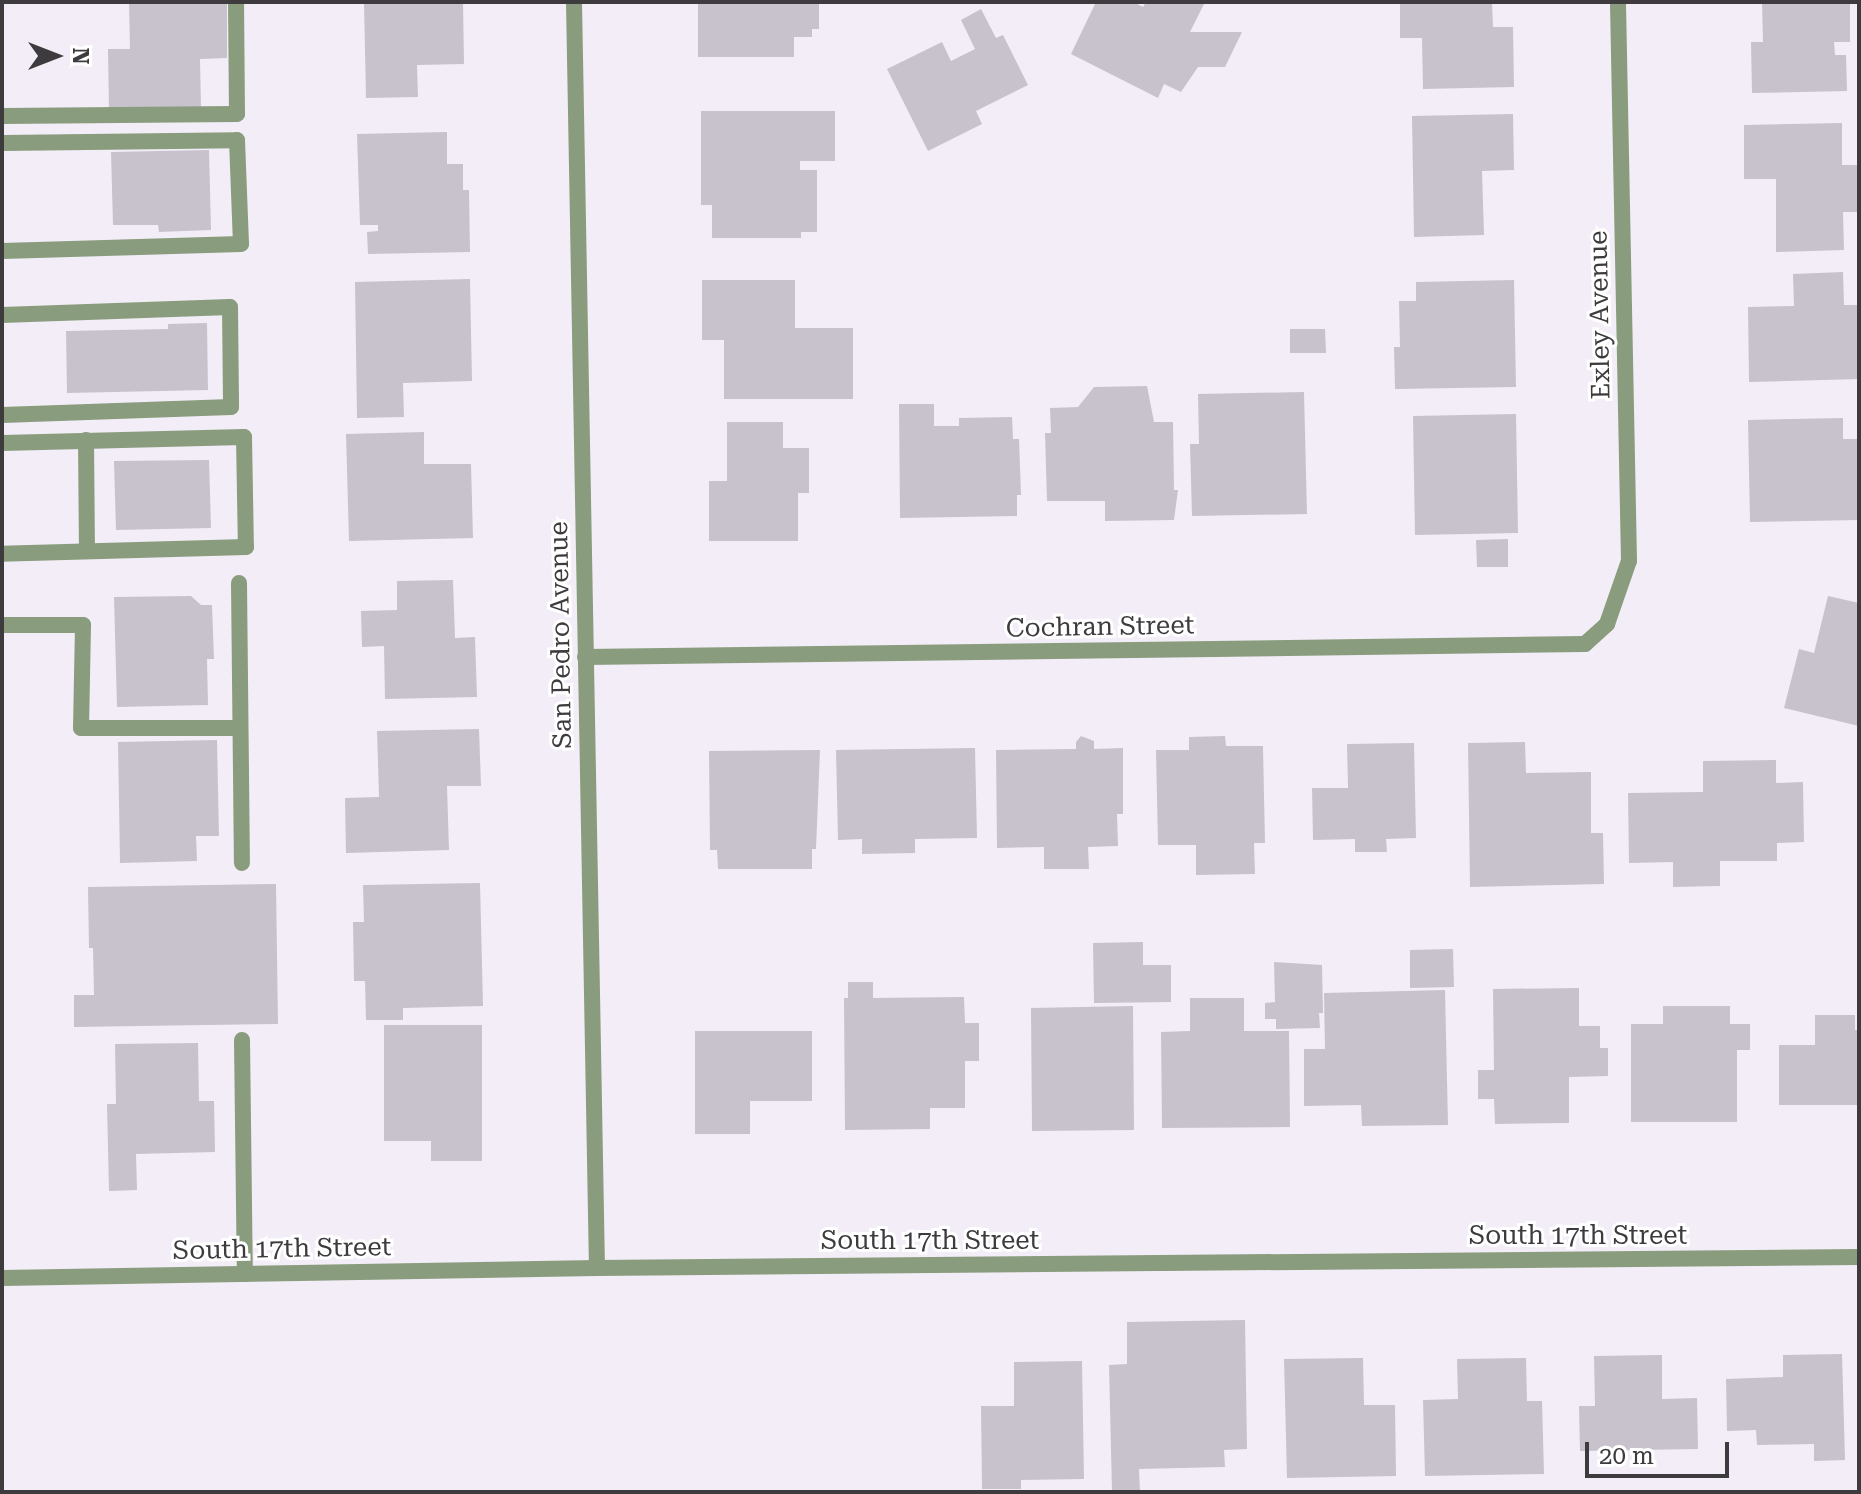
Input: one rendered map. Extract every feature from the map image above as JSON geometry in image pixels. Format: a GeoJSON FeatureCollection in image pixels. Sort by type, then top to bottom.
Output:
{"type":"FeatureCollection","features":[{"type":"Feature","properties":{"kind":"street"},"geometry":{"type":"LineString","coordinates":[[2,116],[237,114],[236,2]]}},
{"type":"Feature","properties":{"kind":"street","name":"San Pedro Avenue"},"geometry":{"type":"LineString","coordinates":[[574,2],[597,1268]]}},
{"type":"Feature","properties":{"kind":"street","name":"Exley Avenue"},"geometry":{"type":"LineString","coordinates":[[1607,624],[1629,561],[1618,2]]}},
{"type":"Feature","properties":{"kind":"street"},"geometry":{"type":"LineString","coordinates":[[2,143],[237,140],[241,244],[2,251]]}},
{"type":"Feature","properties":{"kind":"street"},"geometry":{"type":"LineString","coordinates":[[2,315],[230,307],[231,407],[2,415]]}},
{"type":"Feature","properties":{"kind":"street"},"geometry":{"type":"LineString","coordinates":[[2,443],[244,437],[246,547],[2,554]]}},
{"type":"Feature","properties":{"kind":"street"},"geometry":{"type":"LineString","coordinates":[[86,440],[87,551]]}},
{"type":"Feature","properties":{"kind":"street"},"geometry":{"type":"LineString","coordinates":[[239,583],[242,863]]}},
{"type":"Feature","properties":{"kind":"street","name":"Cochran Street"},"geometry":{"type":"LineString","coordinates":[[585,657],[1585,644],[1607,624]]}},
{"type":"Feature","properties":{"kind":"street"},"geometry":{"type":"LineString","coordinates":[[2,625],[83,625],[81,728],[240,728]]}},
{"type":"Feature","properties":{"kind":"street"},"geometry":{"type":"LineString","coordinates":[[242,1040],[245,1274]]}},
{"type":"Feature","properties":{"kind":"street","name":"South 17th Street"},"geometry":{"type":"LineString","coordinates":[[2,1278],[597,1268],[1859,1257]]}},
{"type":"Feature","properties":{"kind":"building"},"geometry":{"type":"Polygon","coordinates":[[[129,2],[227,2],[227,58],[200,59],[201,109],[109,111],[108,49],[130,49],[129,2]]]}},
{"type":"Feature","properties":{"kind":"building"},"geometry":{"type":"Polygon","coordinates":[[[364,2],[463,2],[464,64],[417,65],[418,97],[366,98],[364,2]]]}},
{"type":"Feature","properties":{"kind":"building"},"geometry":{"type":"Polygon","coordinates":[[[698,2],[819,2],[819,29],[812,29],[812,37],[794,37],[794,57],[698,57],[698,2]]]}},
{"type":"Feature","properties":{"kind":"building"},"geometry":{"type":"Polygon","coordinates":[[[1096,2],[1133,2],[1143,7],[1146,2],[1205,2],[1190,32],[1242,32],[1225,67],[1198,67],[1181,92],[1164,84],[1158,98],[1071,54],[1096,2]]]}},
{"type":"Feature","properties":{"kind":"building"},"geometry":{"type":"Polygon","coordinates":[[[1400,2],[1492,2],[1493,27],[1513,27],[1514,87],[1423,89],[1422,38],[1400,38],[1400,2]]]}},
{"type":"Feature","properties":{"kind":"building"},"geometry":{"type":"Polygon","coordinates":[[[1762,2],[1850,2],[1850,42],[1834,42],[1835,55],[1846,55],[1847,91],[1752,93],[1751,42],[1763,42],[1762,2]]]}},
{"type":"Feature","properties":{"kind":"building"},"geometry":{"type":"Polygon","coordinates":[[[981,9],[996,38],[1003,35],[1028,85],[976,111],[982,124],[928,151],[887,69],[942,42],[951,61],[975,49],[961,20],[981,9]]]}},
{"type":"Feature","properties":{"kind":"building"},"geometry":{"type":"Polygon","coordinates":[[[701,111],[835,111],[835,161],[800,161],[800,170],[817,170],[817,232],[801,232],[801,238],[712,238],[712,205],[701,205],[701,111]]]}},
{"type":"Feature","properties":{"kind":"building"},"geometry":{"type":"Polygon","coordinates":[[[1513,114],[1514,170],[1482,171],[1484,235],[1414,237],[1412,116],[1513,114]]]}},
{"type":"Feature","properties":{"kind":"building"},"geometry":{"type":"Polygon","coordinates":[[[1842,123],[1842,165],[1859,165],[1859,212],[1843,212],[1844,250],[1776,252],[1776,179],[1744,179],[1744,125],[1842,123]]]}},
{"type":"Feature","properties":{"kind":"building"},"geometry":{"type":"Polygon","coordinates":[[[447,132],[447,164],[463,164],[463,190],[469,190],[470,252],[368,254],[367,232],[378,231],[378,225],[360,225],[357,134],[447,132]]]}},
{"type":"Feature","properties":{"kind":"building"},"geometry":{"type":"Polygon","coordinates":[[[209,150],[211,230],[159,232],[158,225],[113,225],[111,152],[209,150]]]}},
{"type":"Feature","properties":{"kind":"building"},"geometry":{"type":"Polygon","coordinates":[[[1843,272],[1844,305],[1859,305],[1859,379],[1749,382],[1748,307],[1794,306],[1793,274],[1843,272]]]}},
{"type":"Feature","properties":{"kind":"building"},"geometry":{"type":"Polygon","coordinates":[[[470,279],[472,381],[403,383],[404,417],[357,418],[355,282],[470,279]]]}},
{"type":"Feature","properties":{"kind":"building"},"geometry":{"type":"Polygon","coordinates":[[[702,280],[795,280],[795,328],[853,328],[853,399],[724,399],[724,340],[702,340],[702,280]]]}},
{"type":"Feature","properties":{"kind":"building"},"geometry":{"type":"Polygon","coordinates":[[[1514,280],[1516,387],[1395,389],[1394,347],[1400,347],[1399,301],[1416,301],[1416,282],[1514,280]]]}},
{"type":"Feature","properties":{"kind":"building"},"geometry":{"type":"Polygon","coordinates":[[[207,323],[208,390],[67,393],[66,331],[168,329],[168,324],[207,323]]]}},
{"type":"Feature","properties":{"kind":"building"},"geometry":{"type":"Polygon","coordinates":[[[1290,329],[1325,329],[1326,353],[1290,353],[1290,329]]]}},
{"type":"Feature","properties":{"kind":"building"},"geometry":{"type":"Polygon","coordinates":[[[1147,386],[1154,422],[1173,422],[1174,490],[1178,490],[1174,520],[1105,521],[1105,501],[1047,501],[1045,433],[1051,433],[1050,408],[1078,407],[1094,387],[1147,386]]]}},
{"type":"Feature","properties":{"kind":"building"},"geometry":{"type":"Polygon","coordinates":[[[1304,392],[1307,514],[1192,516],[1190,444],[1199,444],[1198,394],[1304,392]]]}},
{"type":"Feature","properties":{"kind":"building"},"geometry":{"type":"Polygon","coordinates":[[[899,404],[934,404],[934,426],[959,426],[959,418],[1012,417],[1013,439],[1019,439],[1021,495],[1017,495],[1017,516],[900,518],[899,404]]]}},
{"type":"Feature","properties":{"kind":"building"},"geometry":{"type":"Polygon","coordinates":[[[1516,414],[1518,533],[1415,535],[1413,416],[1516,414]]]}},
{"type":"Feature","properties":{"kind":"building"},"geometry":{"type":"Polygon","coordinates":[[[1843,418],[1843,439],[1859,439],[1859,520],[1750,522],[1748,420],[1843,418]]]}},
{"type":"Feature","properties":{"kind":"building"},"geometry":{"type":"Polygon","coordinates":[[[727,422],[783,422],[783,448],[809,448],[809,493],[798,493],[798,541],[709,541],[709,481],[727,481],[727,422]]]}},
{"type":"Feature","properties":{"kind":"building"},"geometry":{"type":"Polygon","coordinates":[[[424,432],[424,464],[471,464],[473,538],[349,541],[346,434],[424,432]]]}},
{"type":"Feature","properties":{"kind":"building"},"geometry":{"type":"Polygon","coordinates":[[[209,460],[211,528],[116,530],[114,461],[209,460]]]}},
{"type":"Feature","properties":{"kind":"building"},"geometry":{"type":"Polygon","coordinates":[[[1508,539],[1508,567],[1477,567],[1476,540],[1508,539]]]}},
{"type":"Feature","properties":{"kind":"building"},"geometry":{"type":"Polygon","coordinates":[[[453,580],[455,638],[475,637],[477,697],[385,699],[384,646],[362,647],[361,611],[397,610],[397,581],[453,580]]]}},
{"type":"Feature","properties":{"kind":"building"},"geometry":{"type":"Polygon","coordinates":[[[191,596],[201,605],[212,605],[214,659],[207,659],[208,705],[117,707],[114,597],[191,596]]]}},
{"type":"Feature","properties":{"kind":"building"},"geometry":{"type":"Polygon","coordinates":[[[1828,596],[1859,603],[1859,726],[1784,708],[1799,649],[1814,653],[1828,596]]]}},
{"type":"Feature","properties":{"kind":"building"},"geometry":{"type":"Polygon","coordinates":[[[479,729],[481,786],[447,786],[449,850],[346,853],[345,798],[379,797],[377,731],[479,729]]]}},
{"type":"Feature","properties":{"kind":"building"},"geometry":{"type":"Polygon","coordinates":[[[1081,736],[1094,741],[1094,749],[1123,748],[1123,814],[1117,814],[1118,846],[1088,847],[1089,869],[1044,869],[1044,847],[997,848],[996,750],[1076,749],[1076,742],[1081,736]]]}},
{"type":"Feature","properties":{"kind":"building"},"geometry":{"type":"Polygon","coordinates":[[[1225,736],[1226,746],[1263,746],[1265,843],[1254,843],[1255,874],[1196,875],[1196,845],[1158,845],[1156,750],[1189,750],[1189,737],[1225,736]]]}},
{"type":"Feature","properties":{"kind":"building"},"geometry":{"type":"Polygon","coordinates":[[[217,740],[219,836],[196,836],[197,861],[120,863],[118,742],[217,740]]]}},
{"type":"Feature","properties":{"kind":"building"},"geometry":{"type":"Polygon","coordinates":[[[1525,742],[1526,773],[1591,772],[1591,833],[1603,833],[1604,884],[1470,887],[1468,743],[1525,742]]]}},
{"type":"Feature","properties":{"kind":"building"},"geometry":{"type":"Polygon","coordinates":[[[1414,743],[1416,838],[1386,839],[1387,852],[1355,852],[1355,839],[1313,840],[1312,788],[1348,788],[1347,744],[1414,743]]]}},
{"type":"Feature","properties":{"kind":"building"},"geometry":{"type":"Polygon","coordinates":[[[975,748],[977,838],[915,839],[915,853],[862,854],[862,839],[838,840],[836,750],[975,748]]]}},
{"type":"Feature","properties":{"kind":"building"},"geometry":{"type":"Polygon","coordinates":[[[820,750],[816,849],[812,849],[812,869],[718,869],[717,850],[710,850],[709,751],[820,750]]]}},
{"type":"Feature","properties":{"kind":"building"},"geometry":{"type":"Polygon","coordinates":[[[1776,760],[1776,783],[1803,782],[1804,842],[1777,843],[1777,861],[1720,861],[1720,886],[1673,887],[1673,862],[1629,863],[1628,793],[1703,792],[1703,761],[1776,760]]]}},
{"type":"Feature","properties":{"kind":"building"},"geometry":{"type":"Polygon","coordinates":[[[480,883],[483,1006],[403,1008],[403,1020],[366,1020],[365,981],[354,981],[353,922],[364,922],[363,885],[480,883]]]}},
{"type":"Feature","properties":{"kind":"building"},"geometry":{"type":"Polygon","coordinates":[[[276,884],[278,1024],[74,1027],[74,995],[94,995],[88,887],[276,884]]]}},
{"type":"Feature","properties":{"kind":"building"},"geometry":{"type":"Polygon","coordinates":[[[1143,942],[1143,965],[1171,965],[1171,1002],[1094,1003],[1093,943],[1143,942]]]}},
{"type":"Feature","properties":{"kind":"building"},"geometry":{"type":"Polygon","coordinates":[[[1453,949],[1454,987],[1410,988],[1410,950],[1453,949]]]}},
{"type":"Feature","properties":{"kind":"building"},"geometry":{"type":"Polygon","coordinates":[[[1274,962],[1322,965],[1323,1013],[1319,1013],[1320,1028],[1276,1029],[1276,1019],[1265,1019],[1265,1003],[1275,1002],[1274,962]]]}},
{"type":"Feature","properties":{"kind":"building"},"geometry":{"type":"Polygon","coordinates":[[[848,982],[873,982],[873,998],[964,997],[965,1023],[979,1023],[979,1061],[965,1061],[965,1108],[930,1108],[930,1129],[845,1130],[844,998],[848,998],[848,982]]]}},
{"type":"Feature","properties":{"kind":"building"},"geometry":{"type":"Polygon","coordinates":[[[1579,988],[1579,1026],[1600,1026],[1600,1048],[1608,1048],[1608,1076],[1569,1077],[1569,1123],[1495,1124],[1494,1099],[1478,1099],[1478,1070],[1494,1070],[1493,989],[1579,988]]]}},
{"type":"Feature","properties":{"kind":"building"},"geometry":{"type":"Polygon","coordinates":[[[1445,990],[1448,1125],[1362,1126],[1361,1105],[1304,1106],[1304,1049],[1325,1049],[1324,993],[1445,990]]]}},
{"type":"Feature","properties":{"kind":"building"},"geometry":{"type":"Polygon","coordinates":[[[1190,998],[1244,998],[1244,1031],[1289,1031],[1290,1127],[1162,1128],[1161,1032],[1190,1031],[1190,998]]]}},
{"type":"Feature","properties":{"kind":"building"},"geometry":{"type":"Polygon","coordinates":[[[1133,1006],[1134,1130],[1032,1131],[1031,1008],[1133,1006]]]}},
{"type":"Feature","properties":{"kind":"building"},"geometry":{"type":"Polygon","coordinates":[[[1663,1006],[1730,1006],[1730,1024],[1750,1024],[1750,1050],[1737,1050],[1737,1122],[1631,1122],[1631,1024],[1663,1024],[1663,1006]]]}},
{"type":"Feature","properties":{"kind":"building"},"geometry":{"type":"Polygon","coordinates":[[[1815,1015],[1855,1015],[1855,1030],[1859,1030],[1859,1105],[1779,1105],[1779,1045],[1815,1045],[1815,1015]]]}},
{"type":"Feature","properties":{"kind":"building"},"geometry":{"type":"Polygon","coordinates":[[[384,1025],[482,1025],[482,1161],[431,1161],[431,1141],[384,1141],[384,1025]]]}},
{"type":"Feature","properties":{"kind":"building"},"geometry":{"type":"Polygon","coordinates":[[[695,1031],[812,1031],[812,1101],[750,1101],[750,1134],[695,1134],[695,1031]]]}},
{"type":"Feature","properties":{"kind":"building"},"geometry":{"type":"Polygon","coordinates":[[[198,1043],[199,1101],[214,1101],[215,1152],[136,1154],[137,1190],[109,1191],[107,1104],[116,1104],[115,1044],[198,1043]]]}},
{"type":"Feature","properties":{"kind":"building"},"geometry":{"type":"Polygon","coordinates":[[[1245,1320],[1247,1449],[1224,1450],[1225,1467],[1139,1469],[1140,1492],[1112,1492],[1109,1365],[1127,1364],[1127,1322],[1245,1320]]]}},
{"type":"Feature","properties":{"kind":"building"},"geometry":{"type":"Polygon","coordinates":[[[1842,1354],[1845,1460],[1814,1461],[1814,1444],[1757,1445],[1756,1430],[1727,1431],[1726,1379],[1783,1377],[1783,1355],[1842,1354]]]}},
{"type":"Feature","properties":{"kind":"building"},"geometry":{"type":"Polygon","coordinates":[[[1662,1355],[1662,1399],[1697,1398],[1698,1449],[1580,1451],[1579,1406],[1595,1406],[1594,1356],[1662,1355]]]}},
{"type":"Feature","properties":{"kind":"building"},"geometry":{"type":"Polygon","coordinates":[[[1363,1358],[1364,1405],[1395,1405],[1396,1476],[1287,1478],[1284,1359],[1363,1358]]]}},
{"type":"Feature","properties":{"kind":"building"},"geometry":{"type":"Polygon","coordinates":[[[1526,1358],[1527,1401],[1542,1401],[1544,1474],[1425,1476],[1423,1400],[1458,1399],[1457,1359],[1526,1358]]]}},
{"type":"Feature","properties":{"kind":"building"},"geometry":{"type":"Polygon","coordinates":[[[1082,1361],[1084,1479],[1021,1480],[1021,1489],[982,1489],[981,1406],[1014,1406],[1014,1362],[1082,1361]]]}}]}
